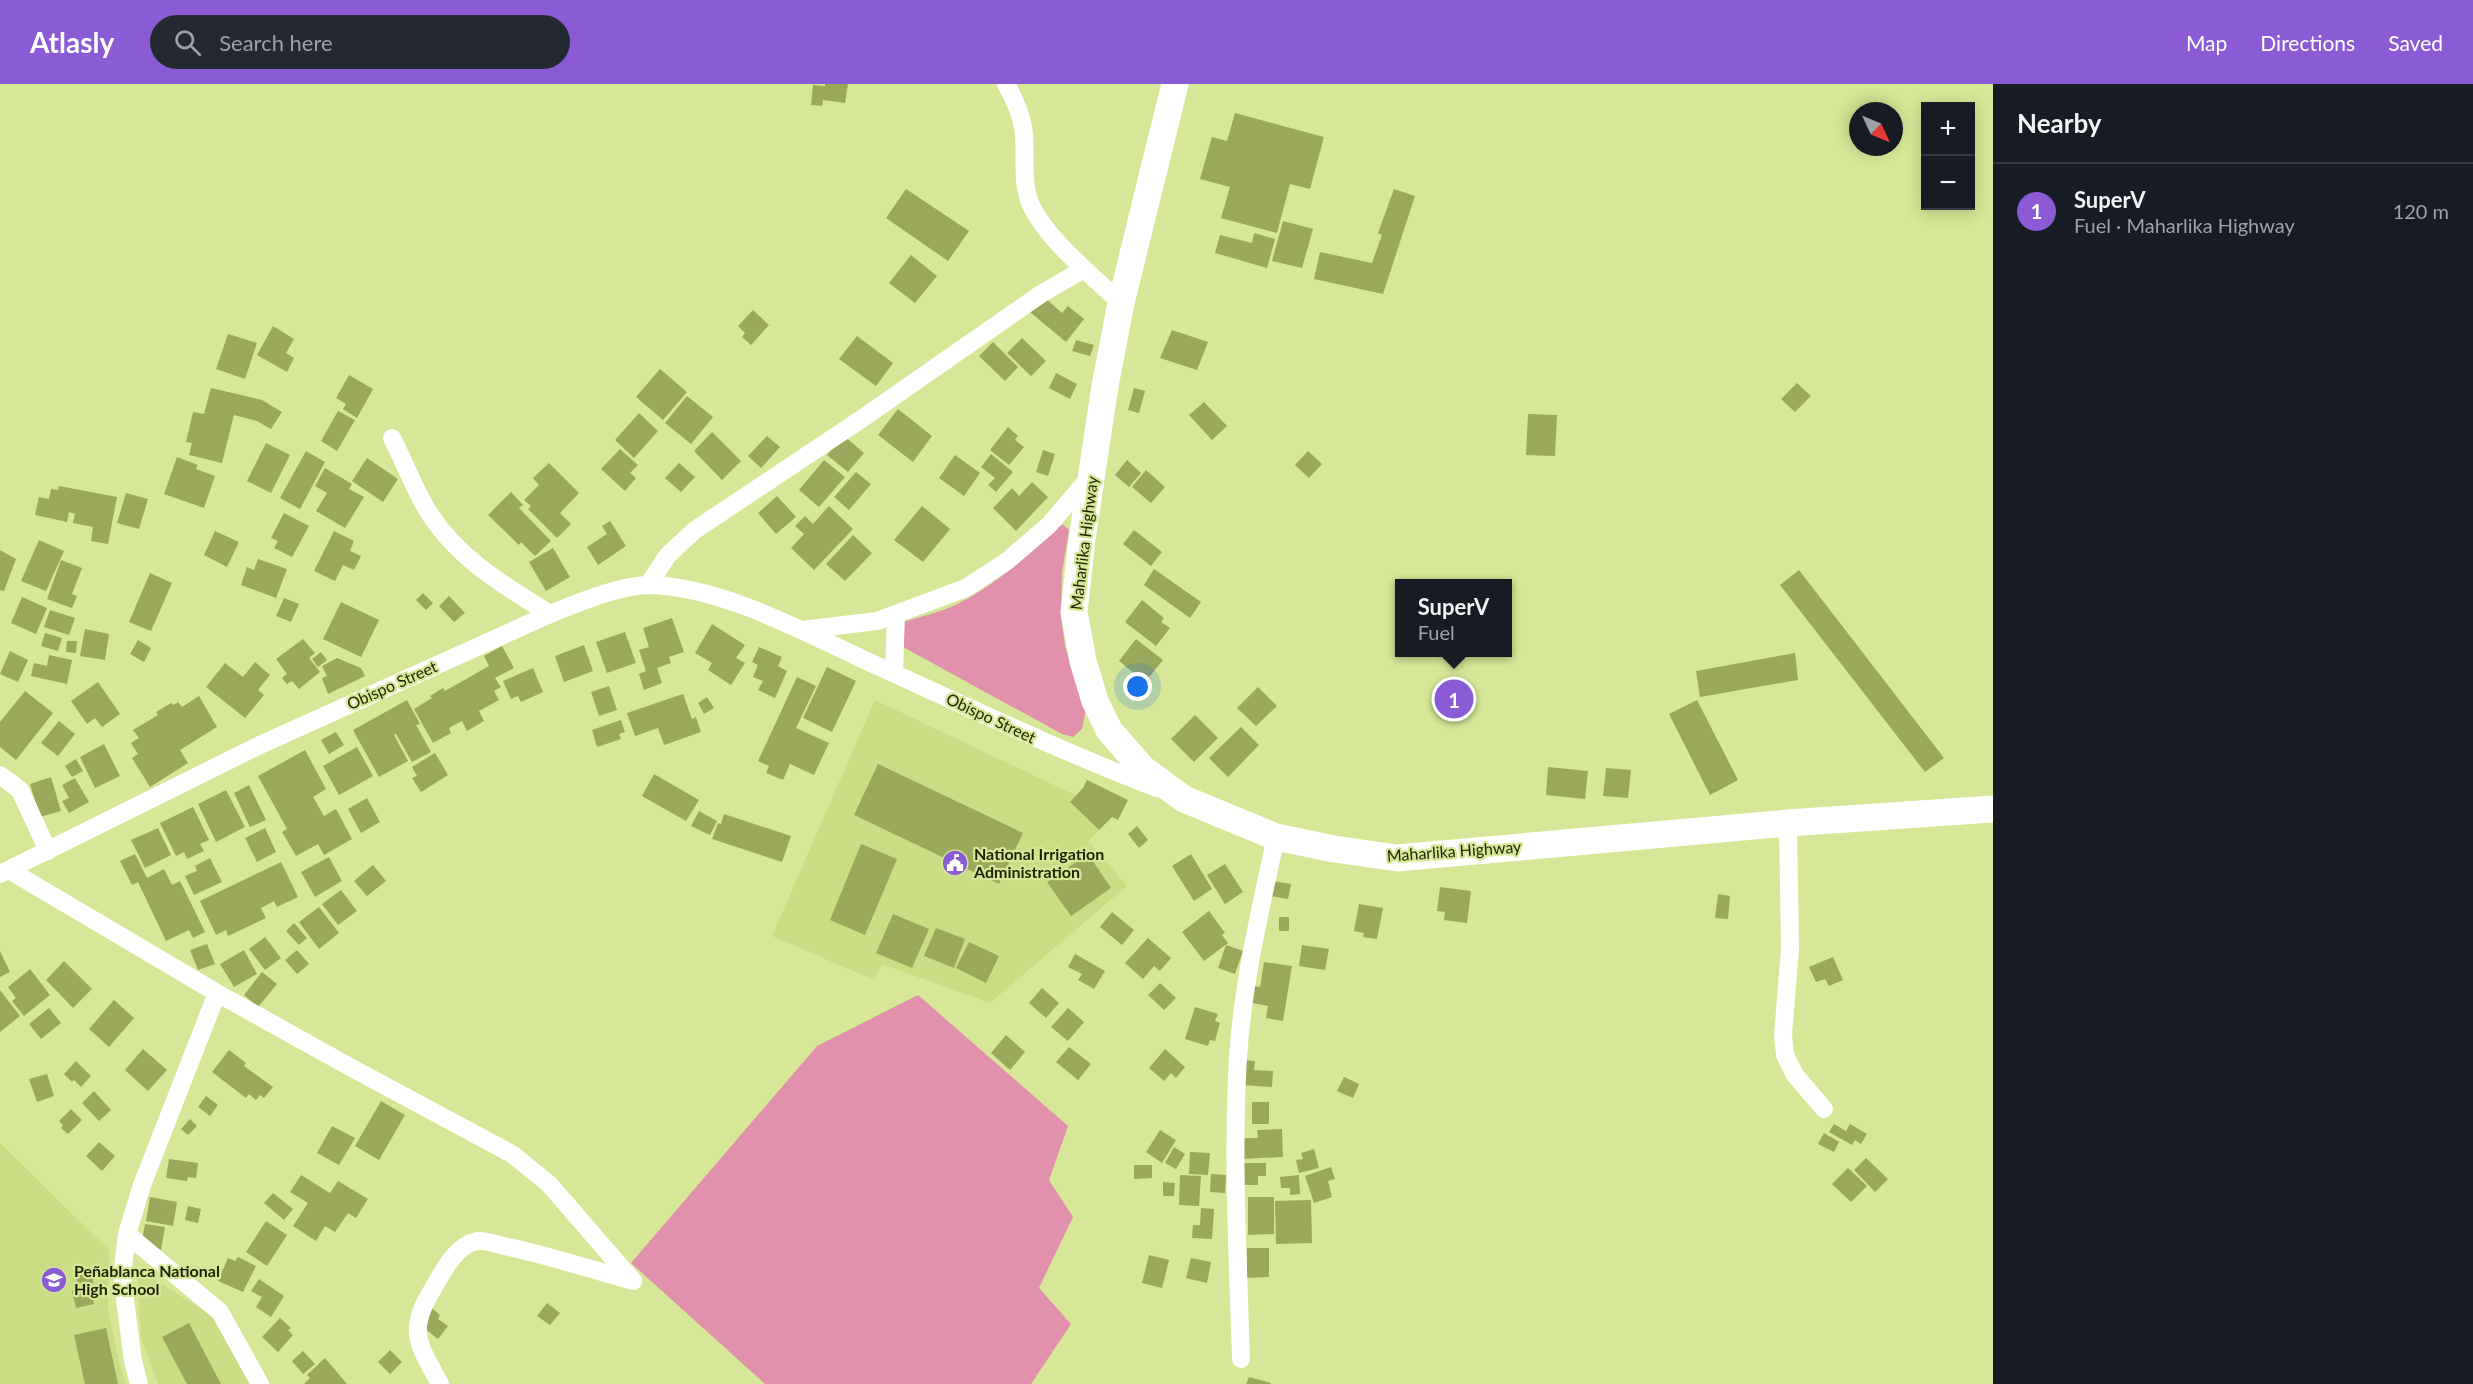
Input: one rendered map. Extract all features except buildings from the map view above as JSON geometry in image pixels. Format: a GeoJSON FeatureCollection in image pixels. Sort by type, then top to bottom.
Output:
{"type":"FeatureCollection","features":[{"type":"Feature","properties":{"kind":"highway","name":"Maharlika Highway"},"geometry":{"type":"LineString","coordinates":[[1175,84],[1121,303],[1105,386],[1082,539],[1074,612],[1083,661],[1095,701],[1109,730],[1143,769],[1184,799],[1276,837],[1334,849],[1396,858],[1788,823],[1993,809]]}},
{"type":"Feature","properties":{"kind":"street"},"geometry":{"type":"LineString","coordinates":[[1006,84],[1016,102],[1023,126],[1029,200],[1047,230],[1121,303]]}},
{"type":"Feature","properties":{"kind":"street"},"geometry":{"type":"LineString","coordinates":[[648,585],[668,555],[695,530],[860,420],[1041,294],[1084,268]]}},
{"type":"Feature","properties":{"kind":"street"},"geometry":{"type":"LineString","coordinates":[[392,438],[425,508],[446,536],[470,561],[507,588],[550,614]]}},
{"type":"Feature","properties":{"kind":"street","name":"Obispo Street"},"geometry":{"type":"LineString","coordinates":[[800,630],[877,621],[966,588],[1008,561],[1049,525],[1093,473]]}},
{"type":"Feature","properties":{"kind":"street","name":"Obispo Street"},"geometry":{"type":"LineString","coordinates":[[4,872],[260,745],[550,614],[595,596],[648,585],[715,595],[800,630],[1080,759],[1184,799]]}},
{"type":"Feature","properties":{"kind":"street"},"geometry":{"type":"LineString","coordinates":[[894,673],[896,615]]}},
{"type":"Feature","properties":{"kind":"street"},"geometry":{"type":"LineString","coordinates":[[0,775],[20,790],[48,850]]}},
{"type":"Feature","properties":{"kind":"street"},"geometry":{"type":"LineString","coordinates":[[1788,823],[1790,949],[1783,1035],[1785,1055],[1795,1075],[1824,1109]]}},
{"type":"Feature","properties":{"kind":"street"},"geometry":{"type":"LineString","coordinates":[[1241,1359],[1236,1176],[1238,1057],[1250,957],[1276,837]]}},
{"type":"Feature","properties":{"kind":"street"},"geometry":{"type":"LineString","coordinates":[[4,872],[350,1067],[512,1154],[549,1184],[633,1281],[489,1243],[478,1241],[463,1247],[446,1266],[421,1308],[417,1328],[421,1349],[440,1383]]}},
{"type":"Feature","properties":{"kind":"street"},"geometry":{"type":"LineString","coordinates":[[139,1384],[133,1361],[122,1276],[127,1234],[142,1185],[217,993]]}},
{"type":"Feature","properties":{"kind":"street"},"geometry":{"type":"LineString","coordinates":[[127,1234],[220,1312],[260,1384]]}},
{"type":"Feature","properties":{"kind":"shaded area"},"geometry":{"type":"Polygon","coordinates":[[[1064,525],[1069,530],[1062,573],[1061,617],[1065,646],[1073,673],[1087,704],[1082,729],[1073,737],[1062,734],[903,647],[903,622],[947,608],[982,590],[1034,549],[1057,526],[1064,525]]]}},
{"type":"Feature","properties":{"kind":"shaded area","name":"National Irrigation Administration"},"geometry":{"type":"Polygon","coordinates":[[[875,700],[1077,796],[1070,802],[1099,830],[1088,841],[1127,886],[990,1003],[882,964],[874,980],[772,936],[875,700]]]}},
{"type":"Feature","properties":{"kind":"shaded area"},"geometry":{"type":"Polygon","coordinates":[[[918,995],[1068,1126],[1049,1180],[1073,1217],[1039,1288],[1071,1324],[1031,1384],[765,1384],[631,1263],[817,1046],[918,995]]]}},
{"type":"Feature","properties":{"kind":"shaded area","name":"Peñablanca National High School"},"geometry":{"type":"Polygon","coordinates":[[[0,1143],[109,1250],[108,1310],[126,1384],[0,1384],[0,1143]]]}},
{"type":"Feature","properties":{"kind":"shaded area","name":"Peñablanca National High School"},"geometry":{"type":"Polygon","coordinates":[[[137,1268],[226,1325],[252,1384],[158,1384],[141,1338],[137,1268]]]}},
{"type":"Feature","properties":{"kind":"place","name":"SuperV"},"geometry":{"type":"Point","coordinates":[1454,699]}},
{"type":"Feature","properties":{"kind":"place","name":"National Irrigation Administration"},"geometry":{"type":"Point","coordinates":[955,863]}},
{"type":"Feature","properties":{"kind":"place","name":"Peñablanca National High School"},"geometry":{"type":"Point","coordinates":[54,1280]}}]}
